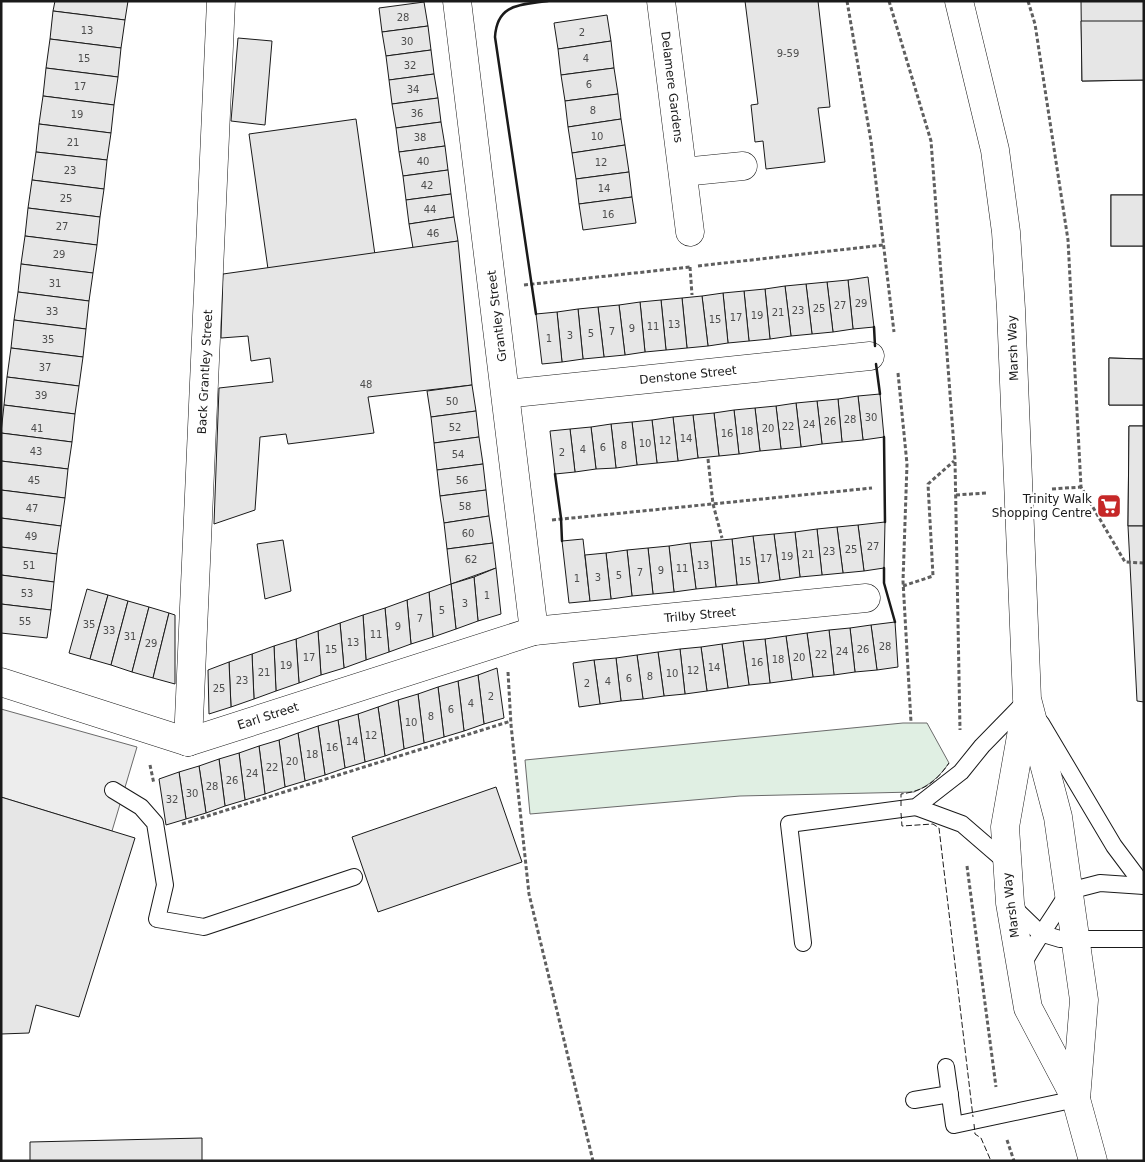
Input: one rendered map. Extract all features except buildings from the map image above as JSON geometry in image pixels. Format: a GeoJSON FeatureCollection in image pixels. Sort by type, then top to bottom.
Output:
{"type":"FeatureCollection","features":[{"type":"Feature","properties":{"kind":"main road","name":"Back Grantley Street"},"geometry":{"type":"LineString","coordinates":[[188,742],[221,1]]}},
{"type":"Feature","properties":{"kind":"main road","name":"Grantley Street"},"geometry":{"type":"LineString","coordinates":[[457,1],[534,631]]}},
{"type":"Feature","properties":{"kind":"main road","name":"Delamere Gardens"},"geometry":{"type":"LineString","coordinates":[[661,1],[690,232]]}},
{"type":"Feature","properties":{"kind":"main road","name":"Marsh Way"},"geometry":{"type":"LineString","coordinates":[[959,1],[995,150],[1006,232],[1011,309],[1027,699],[1005,827],[1010,903],[1028,1008],[1076,1099],[1093,1161]]}},
{"type":"Feature","properties":{"kind":"main road"},"geometry":{"type":"LineString","coordinates":[[683,172],[743,166]]}},
{"type":"Feature","properties":{"kind":"main road","name":"Denstone Street"},"geometry":{"type":"LineString","coordinates":[[506,394],[870,356]]}},
{"type":"Feature","properties":{"kind":"main road","name":"Trilby Street"},"geometry":{"type":"LineString","coordinates":[[534,631],[866,598]]}},
{"type":"Feature","properties":{"kind":"main road","name":"Earl Street"},"geometry":{"type":"LineString","coordinates":[[188,742],[534,631]]}},
{"type":"Feature","properties":{"kind":"main road"},"geometry":{"type":"LineString","coordinates":[[1,682],[188,742]]}},
{"type":"Feature","properties":{"kind":"main road","name":"Marsh Way"},"geometry":{"type":"LineString","coordinates":[[1027,699],[1058,817],[1077,939],[1084,1000],[1076,1099]]}},
{"type":"Feature","properties":{"kind":"lane"},"geometry":{"type":"LineString","coordinates":[[916,807],[961,772],[982,746],[1027,699],[1114,846],[1144,886]]}},
{"type":"Feature","properties":{"kind":"lane"},"geometry":{"type":"LineString","coordinates":[[113,790],[142,807],[155,823],[166,885],[156,919],[204,927],[354,877]]}},
{"type":"Feature","properties":{"kind":"lane"},"geometry":{"type":"LineString","coordinates":[[803,943],[789,824],[916,807],[962,824],[1006,862]]}},
{"type":"Feature","properties":{"kind":"lane"},"geometry":{"type":"LineString","coordinates":[[1020,970],[1040,933],[1051,921],[1069,892],[1100,883],[1144,886]]}},
{"type":"Feature","properties":{"kind":"lane"},"geometry":{"type":"LineString","coordinates":[[1010,903],[1040,933],[1060,939],[1144,939]]}},
{"type":"Feature","properties":{"kind":"lane"},"geometry":{"type":"LineString","coordinates":[[946,1067],[954,1125],[1076,1099]]}},
{"type":"Feature","properties":{"kind":"lane"},"geometry":{"type":"LineString","coordinates":[[914,1100],[950,1094]]}},
{"type":"Feature","properties":{"kind":"path"},"geometry":{"type":"LineString","coordinates":[[889,1],[931,141],[955,460],[961,772]]}},
{"type":"Feature","properties":{"kind":"path"},"geometry":{"type":"LineString","coordinates":[[1028,1],[1037,33],[1068,240],[1081,487],[1125,562],[1144,563]]}},
{"type":"Feature","properties":{"kind":"path"},"geometry":{"type":"LineString","coordinates":[[690,267],[692,295]]}},
{"type":"Feature","properties":{"kind":"path"},"geometry":{"type":"LineString","coordinates":[[708,459],[713,504],[722,538]]}},
{"type":"Feature","properties":{"kind":"path"},"geometry":{"type":"LineString","coordinates":[[903,586],[933,576],[928,484],[955,460]]}},
{"type":"Feature","properties":{"kind":"path"},"geometry":{"type":"LineString","coordinates":[[522,524],[872,488]]}},
{"type":"Feature","properties":{"kind":"path"},"geometry":{"type":"LineString","coordinates":[[507,639],[511,721],[529,894],[593,1161]]}},
{"type":"Feature","properties":{"kind":"path"},"geometry":{"type":"LineString","coordinates":[[173,827],[511,721]]}},
{"type":"Feature","properties":{"kind":"path"},"geometry":{"type":"LineString","coordinates":[[141,727],[156,792]]}},
{"type":"Feature","properties":{"kind":"path"},"geometry":{"type":"LineString","coordinates":[[962,824],[1000,1116],[1014,1161]]}},
{"type":"Feature","properties":{"kind":"green space"},"geometry":{"type":"Polygon","coordinates":[[[903,723],[927,723],[949,763],[934,780],[914,792],[740,796],[530,814],[525,760],[903,723]]]}},
{"type":"Feature","properties":{"kind":"shaded area"},"geometry":{"type":"Polygon","coordinates":[[[1,709],[137,747],[112,831],[1,797],[1,709]]]}},
{"type":"Feature","properties":{"kind":"fence"},"geometry":{"type":"LineString","coordinates":[[901,806],[901,794],[923,788],[934,780],[949,763]]}},
{"type":"Feature","properties":{"kind":"fence"},"geometry":{"type":"LineString","coordinates":[[901,813],[902,826],[933,824],[939,828],[973,1117]]}},
{"type":"Feature","properties":{"kind":"fence"},"geometry":{"type":"LineString","coordinates":[[974,1124],[975,1134],[981,1138],[991,1161]]}},
{"type":"Feature","properties":{"kind":"wall"},"geometry":{"type":"LineString","coordinates":[[536,314],[495,37],[500,18],[506,12],[520,5],[548,1]]}},
{"type":"Feature","properties":{"kind":"wall"},"geometry":{"type":"LineString","coordinates":[[874,327],[875,346]]}},
{"type":"Feature","properties":{"kind":"wall"},"geometry":{"type":"LineString","coordinates":[[876,364],[880,394]]}},
{"type":"Feature","properties":{"kind":"wall"},"geometry":{"type":"LineString","coordinates":[[884,437],[885,522]]}},
{"type":"Feature","properties":{"kind":"wall"},"geometry":{"type":"LineString","coordinates":[[555,474],[562,541]]}},
{"type":"Feature","properties":{"kind":"wall"},"geometry":{"type":"LineString","coordinates":[[884,568],[884,583],[895,622]]}},
{"type":"Feature","properties":{"kind":"place","name":"Trinity Walk Shopping Centre"},"geometry":{"type":"Point","coordinates":[1109,506]}}]}
